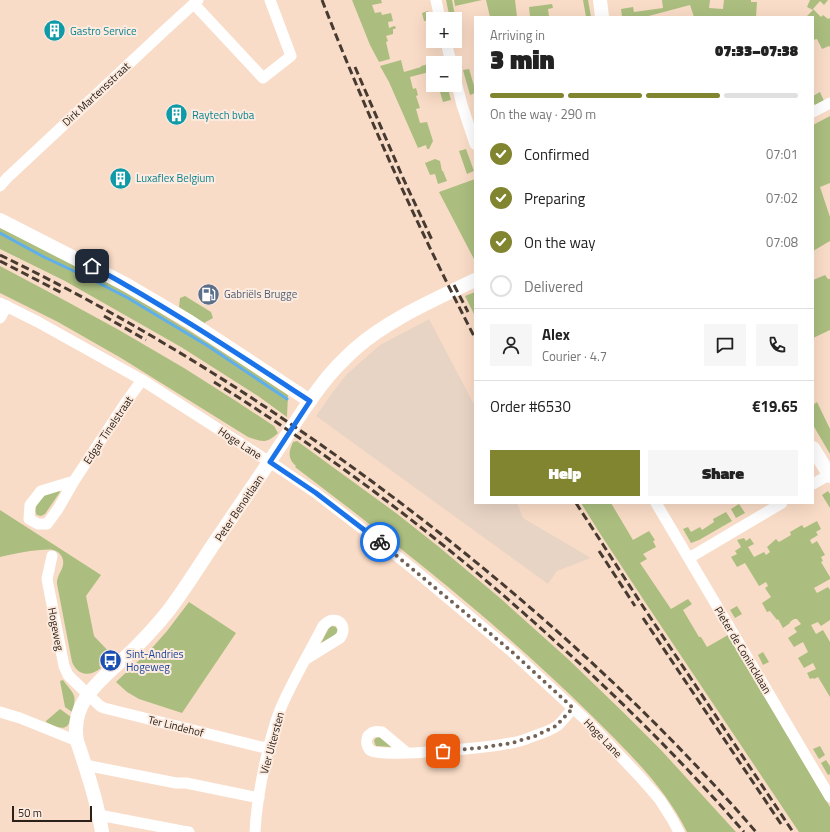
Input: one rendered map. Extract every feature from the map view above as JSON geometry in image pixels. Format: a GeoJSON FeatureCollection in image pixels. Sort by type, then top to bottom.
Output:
{"type":"FeatureCollection","features":[{"type":"Feature","properties":{"kind":"street","name":"Dirk Martensstraat"},"geometry":{"type":"LineString","coordinates":[[0,186],[164,30],[196,2],[263,78],[291,56],[270,0]]}},
{"type":"Feature","properties":{"kind":"street"},"geometry":{"type":"LineString","coordinates":[[436,0],[439,12]]}},
{"type":"Feature","properties":{"kind":"street"},"geometry":{"type":"LineString","coordinates":[[600,0],[602,16]]}},
{"type":"Feature","properties":{"kind":"street"},"geometry":{"type":"LineString","coordinates":[[459,92],[474,141]]}},
{"type":"Feature","properties":{"kind":"street"},"geometry":{"type":"LineString","coordinates":[[814,111],[830,103]]}},
{"type":"Feature","properties":{"kind":"street"},"geometry":{"type":"LineString","coordinates":[[0,220],[92,266],[127,286],[196,327],[310,401]]}},
{"type":"Feature","properties":{"kind":"street","name":"Peter Benoitlaan"},"geometry":{"type":"LineString","coordinates":[[88,695],[105,676],[140,643],[170,608],[322,383],[340,363],[356,348],[396,320],[474,280]]}},
{"type":"Feature","properties":{"kind":"street"},"geometry":{"type":"LineString","coordinates":[[0,318],[4,304]]}},
{"type":"Feature","properties":{"kind":"street","name":"Hoge Lane"},"geometry":{"type":"LineString","coordinates":[[4,304],[142,380],[316,493],[406,564],[511,651],[587,721],[660,800],[679,832]]}},
{"type":"Feature","properties":{"kind":"street","name":"Edgar Tinelstraat"},"geometry":{"type":"LineString","coordinates":[[74,481],[142,380]]}},
{"type":"Feature","properties":{"kind":"street"},"geometry":{"type":"LineString","coordinates":[[814,450],[830,476],[814,484]]}},
{"type":"Feature","properties":{"kind":"street","name":"Pieter de Conincklaan"},"geometry":{"type":"LineString","coordinates":[[657,504],[830,797]]}},
{"type":"Feature","properties":{"kind":"street"},"geometry":{"type":"LineString","coordinates":[[689,558],[780,504]]}},
{"type":"Feature","properties":{"kind":"street","name":"Hogeweg"},"geometry":{"type":"LineString","coordinates":[[52,556],[46,579],[64,666],[68,675],[88,695]]}},
{"type":"Feature","properties":{"kind":"street","name":"Vier Uitersten"},"geometry":{"type":"LineString","coordinates":[[255,832],[268,747],[280,711],[306,659]]}},
{"type":"Feature","properties":{"kind":"street"},"geometry":{"type":"LineString","coordinates":[[88,695],[81,706],[75,726],[77,741],[91,785],[102,832]]}},
{"type":"Feature","properties":{"kind":"street","name":"Ter Lindehof"},"geometry":{"type":"LineString","coordinates":[[88,695],[104,708],[261,747],[268,747]]}},
{"type":"Feature","properties":{"kind":"street"},"geometry":{"type":"LineString","coordinates":[[407,753],[479,748],[512,743],[535,736],[556,726],[573,708]]}},
{"type":"Feature","properties":{"kind":"street"},"geometry":{"type":"LineString","coordinates":[[0,712],[20,718],[77,741]]}},
{"type":"Feature","properties":{"kind":"street"},"geometry":{"type":"LineString","coordinates":[[85,765],[259,798]]}},
{"type":"Feature","properties":{"kind":"street"},"geometry":{"type":"LineString","coordinates":[[99,815],[190,832]]}},
{"type":"Feature","properties":{"kind":"shaded area"},"geometry":{"type":"Polygon","coordinates":[[[429,319],[474,404],[474,504],[517,504],[523,518],[591,558],[557,571],[548,584],[316,416],[347,374],[380,345],[429,319]]]}},
{"type":"Feature","properties":{"kind":"green space"},"geometry":{"type":"Polygon","coordinates":[[[352,0],[381,0],[382,3],[372,5],[375,13],[381,12],[382,15],[391,13],[393,21],[388,22],[389,28],[394,26],[396,27],[393,29],[393,34],[386,36],[390,59],[379,62],[370,45],[352,0]]]}},
{"type":"Feature","properties":{"kind":"green space"},"geometry":{"type":"Polygon","coordinates":[[[446,0],[452,0],[454,12],[449,12],[446,0]]]}},
{"type":"Feature","properties":{"kind":"green space"},"geometry":{"type":"Polygon","coordinates":[[[454,0],[482,0],[455,6],[454,0]]]}},
{"type":"Feature","properties":{"kind":"green space"},"geometry":{"type":"Polygon","coordinates":[[[486,0],[515,0],[517,16],[490,16],[486,0]]]}},
{"type":"Feature","properties":{"kind":"green space"},"geometry":{"type":"Polygon","coordinates":[[[583,0],[588,0],[591,16],[586,16],[583,0]]]}},
{"type":"Feature","properties":{"kind":"green space"},"geometry":{"type":"Polygon","coordinates":[[[662,0],[710,0],[709,8],[723,9],[724,0],[751,0],[751,2],[757,2],[756,16],[694,16],[690,5],[649,16],[622,16],[621,9],[633,7],[634,12],[663,8],[662,0]]]}},
{"type":"Feature","properties":{"kind":"green space"},"geometry":{"type":"Polygon","coordinates":[[[810,0],[828,0],[824,5],[820,1],[813,9],[821,17],[823,15],[828,19],[830,18],[830,47],[829,46],[822,49],[817,39],[814,40],[814,16],[807,16],[813,10],[807,7],[810,0]]]}},
{"type":"Feature","properties":{"kind":"green space"},"geometry":{"type":"Polygon","coordinates":[[[552,4],[553,8],[548,9],[549,16],[530,16],[529,7],[552,4]]]}},
{"type":"Feature","properties":{"kind":"green space"},"geometry":{"type":"Polygon","coordinates":[[[428,11],[426,12],[426,21],[424,21],[422,13],[428,11]]]}},
{"type":"Feature","properties":{"kind":"green space"},"geometry":{"type":"Polygon","coordinates":[[[401,60],[404,72],[426,65],[426,73],[410,77],[413,89],[416,88],[418,95],[416,96],[420,108],[416,109],[420,123],[427,122],[433,141],[429,149],[427,149],[426,145],[418,148],[389,82],[380,66],[401,60]]]}},
{"type":"Feature","properties":{"kind":"green space"},"geometry":{"type":"Polygon","coordinates":[[[469,69],[474,86],[474,93],[470,95],[463,70],[469,69]]]}},
{"type":"Feature","properties":{"kind":"green space"},"geometry":{"type":"Polygon","coordinates":[[[440,92],[449,92],[451,100],[443,102],[440,92]]]}},
{"type":"Feature","properties":{"kind":"green space"},"geometry":{"type":"Polygon","coordinates":[[[820,92],[824,101],[816,105],[814,104],[814,95],[820,92]]]}},
{"type":"Feature","properties":{"kind":"green space"},"geometry":{"type":"Polygon","coordinates":[[[830,116],[830,183],[820,187],[830,217],[830,241],[814,250],[814,124],[830,116]]]}},
{"type":"Feature","properties":{"kind":"green space"},"geometry":{"type":"Polygon","coordinates":[[[466,149],[474,171],[467,174],[459,151],[466,149]]]}},
{"type":"Feature","properties":{"kind":"green space"},"geometry":{"type":"Polygon","coordinates":[[[435,159],[440,161],[442,171],[447,181],[438,184],[435,174],[430,175],[425,163],[435,159]]]}},
{"type":"Feature","properties":{"kind":"green space"},"geometry":{"type":"Polygon","coordinates":[[[474,179],[474,259],[439,192],[474,179]]]}},
{"type":"Feature","properties":{"kind":"green space"},"geometry":{"type":"Polygon","coordinates":[[[0,228],[72,263],[114,286],[180,325],[267,381],[288,395],[287,417],[258,396],[181,347],[65,281],[0,249],[0,228]]]}},
{"type":"Feature","properties":{"kind":"green space"},"geometry":{"type":"Polygon","coordinates":[[[0,266],[119,330],[184,368],[274,426],[278,433],[270,439],[264,441],[248,437],[121,358],[58,322],[0,293],[0,266]]]}},
{"type":"Feature","properties":{"kind":"green space"},"geometry":{"type":"Polygon","coordinates":[[[825,275],[828,279],[830,279],[830,330],[814,338],[814,280],[825,275]]]}},
{"type":"Feature","properties":{"kind":"green space"},"geometry":{"type":"Polygon","coordinates":[[[474,292],[474,314],[465,296],[474,292]]]}},
{"type":"Feature","properties":{"kind":"green space"},"geometry":{"type":"Polygon","coordinates":[[[185,296],[211,312],[213,318],[204,323],[179,307],[180,298],[185,296]]]}},
{"type":"Feature","properties":{"kind":"green space"},"geometry":{"type":"Polygon","coordinates":[[[817,402],[830,429],[830,454],[814,427],[814,404],[817,402]]]}},
{"type":"Feature","properties":{"kind":"green space"},"geometry":{"type":"Polygon","coordinates":[[[297,441],[396,513],[500,598],[568,659],[624,713],[661,750],[736,832],[687,832],[668,800],[632,756],[557,682],[448,587],[295,467],[296,466],[290,457],[290,451],[293,442],[297,441]]]}},
{"type":"Feature","properties":{"kind":"green space"},"geometry":{"type":"Polygon","coordinates":[[[60,490],[60,492],[45,514],[41,516],[37,515],[36,508],[39,501],[46,494],[60,490]]]}},
{"type":"Feature","properties":{"kind":"green space"},"geometry":{"type":"Polygon","coordinates":[[[828,491],[830,494],[830,508],[822,495],[828,491]]]}},
{"type":"Feature","properties":{"kind":"green space"},"geometry":{"type":"Polygon","coordinates":[[[582,504],[612,504],[633,540],[649,531],[655,540],[653,541],[656,547],[643,554],[647,559],[640,563],[671,609],[688,599],[692,604],[683,610],[699,637],[701,637],[707,647],[728,635],[830,807],[830,832],[799,832],[582,504]]]}},
{"type":"Feature","properties":{"kind":"green space"},"geometry":{"type":"Polygon","coordinates":[[[739,504],[745,513],[736,518],[731,509],[739,504]]]}},
{"type":"Feature","properties":{"kind":"green space"},"geometry":{"type":"Polygon","coordinates":[[[0,510],[101,575],[86,596],[94,636],[111,654],[99,665],[101,668],[97,671],[85,674],[78,670],[72,662],[57,584],[63,566],[62,556],[57,551],[53,550],[35,550],[0,557],[0,510]]]}},
{"type":"Feature","properties":{"kind":"green space"},"geometry":{"type":"Polygon","coordinates":[[[726,512],[732,521],[691,543],[683,529],[688,527],[691,532],[700,527],[702,530],[714,522],[713,519],[726,512]]]}},
{"type":"Feature","properties":{"kind":"green space"},"geometry":{"type":"Polygon","coordinates":[[[817,521],[821,529],[816,532],[818,535],[810,540],[812,544],[817,541],[825,555],[821,557],[823,561],[821,562],[830,579],[814,588],[817,593],[828,587],[830,590],[830,620],[821,626],[818,622],[811,625],[816,634],[823,630],[830,642],[830,697],[818,677],[810,679],[807,673],[816,669],[813,663],[804,668],[798,658],[808,652],[803,642],[794,647],[788,638],[797,632],[794,628],[801,624],[797,619],[794,619],[783,628],[778,619],[777,620],[770,611],[767,612],[762,603],[771,597],[765,588],[768,586],[766,582],[759,586],[745,563],[737,567],[731,557],[737,554],[735,551],[741,547],[737,540],[744,538],[746,541],[750,538],[754,544],[748,547],[754,557],[764,552],[766,555],[770,552],[767,547],[776,539],[779,542],[791,535],[790,532],[802,525],[804,528],[817,521]]]}},
{"type":"Feature","properties":{"kind":"green space"},"geometry":{"type":"Polygon","coordinates":[[[189,602],[236,633],[182,713],[139,699],[127,692],[116,682],[152,648],[189,602]]]}},
{"type":"Feature","properties":{"kind":"green space"},"geometry":{"type":"Polygon","coordinates":[[[737,606],[742,614],[735,618],[730,610],[737,606]]]}},
{"type":"Feature","properties":{"kind":"green space"},"geometry":{"type":"Polygon","coordinates":[[[332,626],[336,627],[338,630],[336,634],[321,643],[329,628],[332,626]]]}},
{"type":"Feature","properties":{"kind":"green space"},"geometry":{"type":"Polygon","coordinates":[[[763,652],[769,662],[763,665],[758,655],[763,652]]]}},
{"type":"Feature","properties":{"kind":"green space"},"geometry":{"type":"Polygon","coordinates":[[[63,680],[74,694],[75,701],[72,712],[65,707],[60,681],[63,680]]]}},
{"type":"Feature","properties":{"kind":"green space"},"geometry":{"type":"Polygon","coordinates":[[[60,709],[71,717],[67,726],[62,728],[46,722],[46,721],[60,709]]]}},
{"type":"Feature","properties":{"kind":"green space"},"geometry":{"type":"Polygon","coordinates":[[[379,737],[392,747],[376,746],[374,740],[379,737]]]}},
{"type":"Feature","properties":{"kind":"green space"},"geometry":{"type":"Polygon","coordinates":[[[820,746],[825,755],[819,759],[813,749],[820,746]]]}},
{"type":"Feature","properties":{"kind":"green space"},"geometry":{"type":"Polygon","coordinates":[[[826,760],[830,766],[830,774],[828,775],[821,763],[826,760]]]}},
{"type":"Feature","properties":{"kind":"waterway"},"geometry":{"type":"LineString","coordinates":[[0,233],[44,257],[128,298],[208,346],[287,399]]}},
{"type":"Feature","properties":{"kind":"railway"},"geometry":{"type":"LineString","coordinates":[[322,0],[394,171],[433,255],[474,336]]}},
{"type":"Feature","properties":{"kind":"railway"},"geometry":{"type":"LineString","coordinates":[[355,67],[403,178],[432,240]]}},
{"type":"Feature","properties":{"kind":"railway"},"geometry":{"type":"LineString","coordinates":[[0,255],[117,316],[231,384],[286,421],[394,498],[488,572],[569,642],[647,715],[721,792],[756,832]]}},
{"type":"Feature","properties":{"kind":"railway"},"geometry":{"type":"LineString","coordinates":[[0,261],[64,294]]}},
{"type":"Feature","properties":{"kind":"railway"},"geometry":{"type":"LineString","coordinates":[[454,285],[468,312]]}},
{"type":"Feature","properties":{"kind":"railway"},"geometry":{"type":"LineString","coordinates":[[104,316],[146,340]]}},
{"type":"Feature","properties":{"kind":"railway"},"geometry":{"type":"LineString","coordinates":[[214,382],[304,441],[348,472],[476,572],[557,643],[630,711],[700,782],[744,832]]}},
{"type":"Feature","properties":{"kind":"railway"},"geometry":{"type":"LineString","coordinates":[[577,504],[793,832]]}},
{"type":"Feature","properties":{"kind":"railway"},"geometry":{"type":"LineString","coordinates":[[599,551],[635,606]]}},
{"type":"Feature","properties":{"kind":"railway"},"geometry":{"type":"LineString","coordinates":[[643,618],[781,824]]}},
{"type":"Feature","properties":{"kind":"way so far"},"geometry":{"type":"LineString","coordinates":[[380,542],[511,651],[573,708],[556,726],[535,736],[512,743],[443,751]]}},
{"type":"Feature","properties":{"kind":"place","name":"Gastro Service"},"geometry":{"type":"Point","coordinates":[54,31]}},
{"type":"Feature","properties":{"kind":"place","name":"Raytech bvba"},"geometry":{"type":"Point","coordinates":[177,115]}},
{"type":"Feature","properties":{"kind":"place","name":"Luxaflex Belgium"},"geometry":{"type":"Point","coordinates":[120,178]}},
{"type":"Feature","properties":{"kind":"place","name":"Gabriëls Brugge"},"geometry":{"type":"Point","coordinates":[208,294]}},
{"type":"Feature","properties":{"kind":"place","name":"Sint-Andries Hogeweg"},"geometry":{"type":"Point","coordinates":[111,660]}},
{"type":"Feature","properties":{"kind":"route"},"geometry":{"type":"LineString","coordinates":[[92,266],[190,322],[310,401],[270,462],[316,493],[380,542]]}}]}
